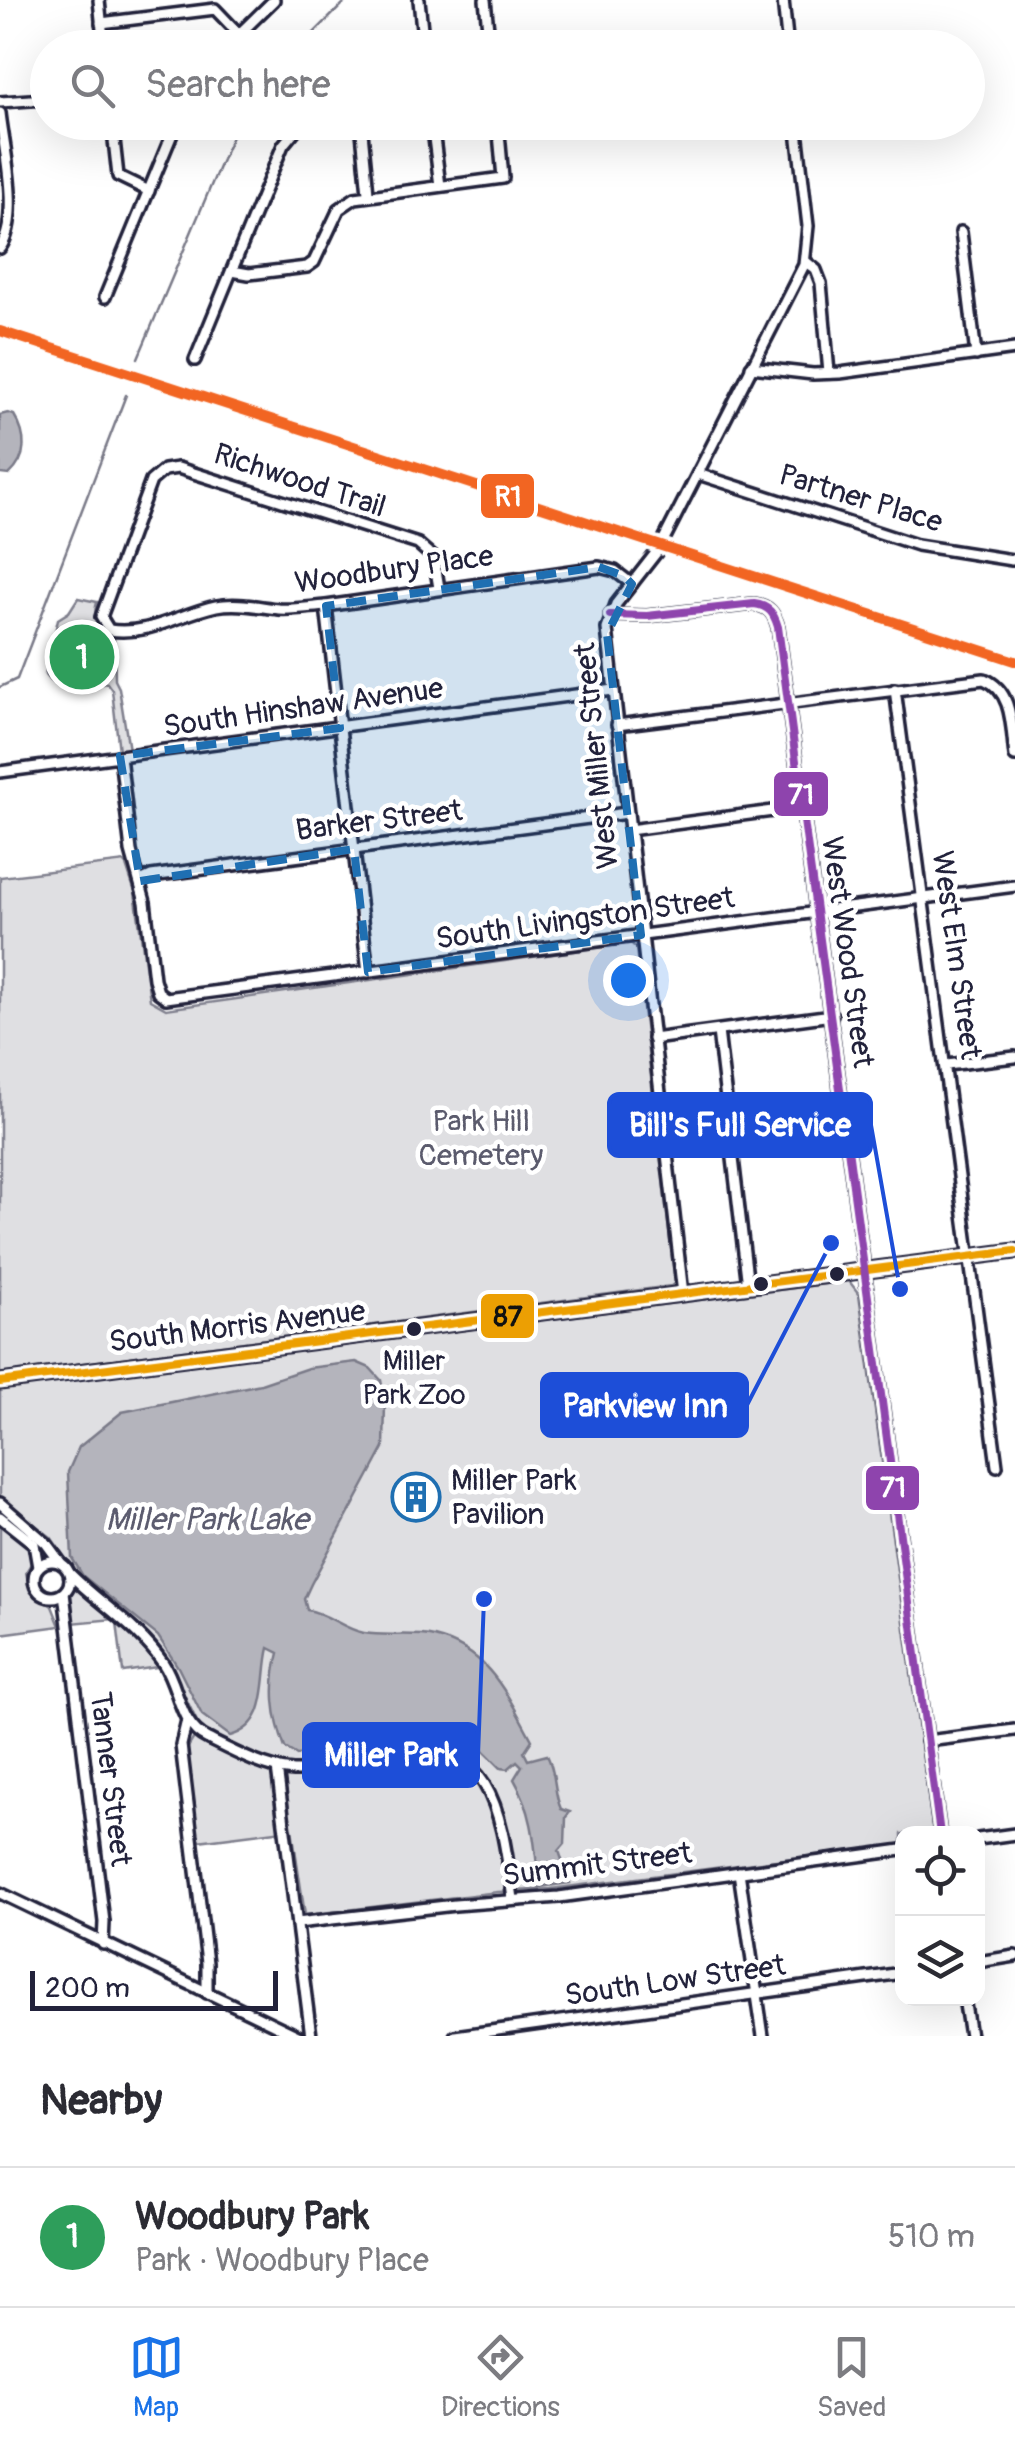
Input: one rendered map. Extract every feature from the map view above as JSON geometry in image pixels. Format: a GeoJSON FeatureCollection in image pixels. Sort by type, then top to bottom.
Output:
{"type":"FeatureCollection","features":[{"type":"Feature","properties":{"kind":"main road","name":"South Morris Avenue"},"geometry":{"type":"LineString","coordinates":[[0,1382],[1015,1251]]}},
{"type":"Feature","properties":{"kind":"street"},"geometry":{"type":"LineString","coordinates":[[99,0],[103,30]]}},
{"type":"Feature","properties":{"kind":"street"},"geometry":{"type":"LineString","coordinates":[[243,30],[274,0]]}},
{"type":"Feature","properties":{"kind":"street"},"geometry":{"type":"LineString","coordinates":[[419,0],[422,30]]}},
{"type":"Feature","properties":{"kind":"street"},"geometry":{"type":"LineString","coordinates":[[485,0],[488,30]]}},
{"type":"Feature","properties":{"kind":"street"},"geometry":{"type":"LineString","coordinates":[[783,0],[786,30]]}},
{"type":"Feature","properties":{"kind":"street"},"geometry":{"type":"LineString","coordinates":[[102,23],[215,9],[235,30]]}},
{"type":"Feature","properties":{"kind":"street"},"geometry":{"type":"LineString","coordinates":[[0,102],[30,99]]}},
{"type":"Feature","properties":{"kind":"street"},"geometry":{"type":"LineString","coordinates":[[0,113],[10,207],[10,228],[0,248]]}},
{"type":"Feature","properties":{"kind":"street"},"geometry":{"type":"LineString","coordinates":[[114,140],[118,176],[149,191]]}},
{"type":"Feature","properties":{"kind":"street"},"geometry":{"type":"LineString","coordinates":[[105,297],[170,140]]}},
{"type":"Feature","properties":{"kind":"street"},"geometry":{"type":"LineString","coordinates":[[195,360],[287,140]]}},
{"type":"Feature","properties":{"kind":"street"},"geometry":{"type":"LineString","coordinates":[[363,140],[368,194]]}},
{"type":"Feature","properties":{"kind":"street"},"geometry":{"type":"LineString","coordinates":[[434,140],[440,186]]}},
{"type":"Feature","properties":{"kind":"street"},"geometry":{"type":"LineString","coordinates":[[232,271],[249,274],[307,267],[314,262],[339,208],[354,198],[504,178],[500,140]]}},
{"type":"Feature","properties":{"kind":"street"},"geometry":{"type":"LineString","coordinates":[[798,140],[808,226],[805,261],[820,276],[829,373]]}},
{"type":"Feature","properties":{"kind":"street"},"geometry":{"type":"LineString","coordinates":[[961,232],[976,354]]}},
{"type":"Feature","properties":{"kind":"street","name":"West Miller Street"},"geometry":{"type":"LineString","coordinates":[[683,1294],[607,634],[610,616],[659,549],[805,261]]}},
{"type":"Feature","properties":{"kind":"street"},"geometry":{"type":"LineString","coordinates":[[751,367],[829,373],[1015,350]]}},
{"type":"Feature","properties":{"kind":"street","name":"Richwood Trail"},"geometry":{"type":"LineString","coordinates":[[104,624],[102,607],[151,481],[164,470],[178,468],[418,544],[434,558],[439,588]]}},
{"type":"Feature","properties":{"kind":"street","name":"Partner Place"},"geometry":{"type":"LineString","coordinates":[[698,474],[917,545],[1012,560]]}},
{"type":"Feature","properties":{"kind":"street","name":"Woodbury Place"},"geometry":{"type":"LineString","coordinates":[[104,624],[109,630],[122,632],[173,623],[216,606],[326,606],[599,568],[616,571],[632,584]]}},
{"type":"Feature","properties":{"kind":"street","name":"West Wood Street"},"geometry":{"type":"LineString","coordinates":[[610,616],[647,616],[754,604],[772,612],[778,627],[939,1826]]}},
{"type":"Feature","properties":{"kind":"street"},"geometry":{"type":"LineString","coordinates":[[326,606],[368,972]]}},
{"type":"Feature","properties":{"kind":"street"},"geometry":{"type":"LineString","coordinates":[[617,725],[963,680],[991,682],[999,688],[1008,706],[1015,756]]}},
{"type":"Feature","properties":{"kind":"street","name":"West Elm Street"},"geometry":{"type":"LineString","coordinates":[[895,689],[997,1466]]}},
{"type":"Feature","properties":{"kind":"street","name":"South Hinshaw Avenue"},"geometry":{"type":"LineString","coordinates":[[0,772],[612,690]]}},
{"type":"Feature","properties":{"kind":"street"},"geometry":{"type":"LineString","coordinates":[[120,756],[130,851],[140,881]]}},
{"type":"Feature","properties":{"kind":"street"},"geometry":{"type":"LineString","coordinates":[[629,830],[803,807]]}},
{"type":"Feature","properties":{"kind":"street","name":"Barker Street"},"geometry":{"type":"LineString","coordinates":[[140,881],[151,876],[627,813]]}},
{"type":"Feature","properties":{"kind":"street","name":"South Livingston Street"},"geometry":{"type":"LineString","coordinates":[[140,881],[154,979],[161,996],[188,996],[1015,886]]}},
{"type":"Feature","properties":{"kind":"street"},"geometry":{"type":"LineString","coordinates":[[653,1039],[832,1016]]}},
{"type":"Feature","properties":{"kind":"street"},"geometry":{"type":"LineString","coordinates":[[718,1031],[748,1286]]}},
{"type":"Feature","properties":{"kind":"street"},"geometry":{"type":"LineString","coordinates":[[946,1066],[1015,1057]]}},
{"type":"Feature","properties":{"kind":"street"},"geometry":{"type":"LineString","coordinates":[[0,1503],[46,1543],[93,1598],[157,1654],[171,1677],[187,1720],[208,1740],[276,1768],[320,1769],[409,1750],[457,1756],[478,1772],[496,1806],[513,1899]]}},
{"type":"Feature","properties":{"kind":"street"},"geometry":{"type":"LineString","coordinates":[[0,1516],[34,1544],[38,1567],[34,1583],[39,1592],[50,1597],[65,1592],[93,1598]]}},
{"type":"Feature","properties":{"kind":"street"},"geometry":{"type":"LineString","coordinates":[[38,1567],[48,1561],[60,1562]]}},
{"type":"Feature","properties":{"kind":"street"},"geometry":{"type":"LineString","coordinates":[[65,1592],[70,1574]]}},
{"type":"Feature","properties":{"kind":"street","name":"Tanner Street"},"geometry":{"type":"LineString","coordinates":[[65,1592],[104,1944]]}},
{"type":"Feature","properties":{"kind":"street","name":"Tanner Street"},"geometry":{"type":"LineString","coordinates":[[50,1597],[66,1622]]}},
{"type":"Feature","properties":{"kind":"street"},"geometry":{"type":"LineString","coordinates":[[187,1720],[181,1745],[207,1963],[207,1993]]}},
{"type":"Feature","properties":{"kind":"street"},"geometry":{"type":"LineString","coordinates":[[927,1741],[1015,1730]]}},
{"type":"Feature","properties":{"kind":"street"},"geometry":{"type":"LineString","coordinates":[[276,1768],[311,2036]]}},
{"type":"Feature","properties":{"kind":"street"},"geometry":{"type":"LineString","coordinates":[[985,1838],[1015,1834]]}},
{"type":"Feature","properties":{"kind":"street","name":"Summit Street"},"geometry":{"type":"LineString","coordinates":[[298,1924],[560,1897],[895,1851]]}},
{"type":"Feature","properties":{"kind":"street"},"geometry":{"type":"LineString","coordinates":[[739,1872],[763,2036]]}},
{"type":"Feature","properties":{"kind":"street"},"geometry":{"type":"LineString","coordinates":[[0,1893],[298,2036]]}},
{"type":"Feature","properties":{"kind":"street"},"geometry":{"type":"LineString","coordinates":[[985,1961],[1015,1956]]}},
{"type":"Feature","properties":{"kind":"street","name":"South Low Street"},"geometry":{"type":"LineString","coordinates":[[456,2036],[895,1973]]}},
{"type":"Feature","properties":{"kind":"street"},"geometry":{"type":"LineString","coordinates":[[965,2006],[970,2036]]}},
{"type":"Feature","properties":{"kind":"highlighted area"},"geometry":{"type":"Polygon","coordinates":[[[599,567],[624,576],[632,584],[607,634],[641,935],[368,972],[354,849],[140,881],[120,756],[340,728],[326,606],[599,567]]]}},
{"type":"Feature","properties":{"kind":"green space"},"geometry":{"type":"Polygon","coordinates":[[[78,598],[97,602],[97,624],[114,638],[115,680],[129,750],[119,751],[112,690],[107,683],[65,687],[45,675],[58,619],[69,612],[78,598]]]}},
{"type":"Feature","properties":{"kind":"green space","name":"Park Hill Cemetery"},"geometry":{"type":"Polygon","coordinates":[[[125,862],[135,892],[150,1000],[166,1009],[631,943],[636,948],[675,1283],[0,1374],[0,877],[125,862]]]}},
{"type":"Feature","properties":{"kind":"green space"},"geometry":{"type":"Polygon","coordinates":[[[849,1281],[859,1294],[932,1826],[895,1826],[895,1845],[551,1889],[305,1915],[292,1829],[198,1841],[187,1749],[200,1728],[170,1665],[123,1672],[114,1619],[72,1623],[69,1600],[78,1576],[51,1537],[0,1498],[0,1389],[849,1281]]]}},
{"type":"Feature","properties":{"kind":"green space"},"geometry":{"type":"Polygon","coordinates":[[[0,1521],[28,1544],[34,1559],[26,1572],[30,1591],[52,1606],[60,1626],[0,1634],[0,1521]]]}},
{"type":"Feature","properties":{"kind":"water"},"geometry":{"type":"Polygon","coordinates":[[[0,415],[14,415],[23,439],[20,461],[9,475],[0,474],[0,415]]]}},
{"type":"Feature","properties":{"kind":"water","name":"Miller Park Lake"},"geometry":{"type":"Polygon","coordinates":[[[356,1362],[370,1368],[381,1380],[385,1402],[384,1448],[311,1584],[304,1599],[307,1610],[364,1633],[434,1637],[453,1643],[483,1663],[505,1691],[532,1740],[524,1752],[528,1760],[547,1755],[561,1809],[570,1812],[566,1817],[565,1844],[559,1851],[570,1883],[539,1887],[530,1818],[514,1779],[522,1766],[517,1761],[508,1769],[501,1768],[474,1741],[426,1726],[409,1728],[362,1749],[297,1755],[285,1748],[278,1724],[274,1690],[279,1653],[269,1648],[258,1712],[243,1730],[230,1736],[202,1715],[158,1636],[83,1576],[72,1558],[68,1472],[79,1447],[122,1412],[261,1384],[308,1368],[356,1362]]]}},
{"type":"Feature","properties":{"kind":"waterway"},"geometry":{"type":"LineString","coordinates":[[317,30],[347,0]]}},
{"type":"Feature","properties":{"kind":"waterway"},"geometry":{"type":"LineString","coordinates":[[138,358],[230,140]]}},
{"type":"Feature","properties":{"kind":"waterway"},"geometry":{"type":"LineString","coordinates":[[0,687],[17,679],[126,395]]}},
{"type":"Feature","properties":{"kind":"transit line","name":"R1"},"geometry":{"type":"LineString","coordinates":[[0,331],[1015,661]]}},
{"type":"Feature","properties":{"kind":"transit line","name":"71"},"geometry":{"type":"LineString","coordinates":[[610,615],[647,616],[754,604],[770,611],[778,627],[939,1826]]}},
{"type":"Feature","properties":{"kind":"transit line","name":"87"},"geometry":{"type":"LineString","coordinates":[[0,1382],[1015,1251]]}},
{"type":"Feature","properties":{"kind":"place","name":"Woodbury Park"},"geometry":{"type":"Point","coordinates":[82,657]}},
{"type":"Feature","properties":{"kind":"place","name":"Parkview Inn"},"geometry":{"type":"Point","coordinates":[831,1243]}},
{"type":"Feature","properties":{"kind":"place","name":"Bill's Full Service"},"geometry":{"type":"Point","coordinates":[900,1289]}},
{"type":"Feature","properties":{"kind":"place","name":"Miller Park Zoo"},"geometry":{"type":"Point","coordinates":[414,1329]}},
{"type":"Feature","properties":{"kind":"place","name":"Miller Park Pavilion"},"geometry":{"type":"Point","coordinates":[416,1497]}},
{"type":"Feature","properties":{"kind":"place","name":"Miller Park"},"geometry":{"type":"Point","coordinates":[484,1599]}}]}
